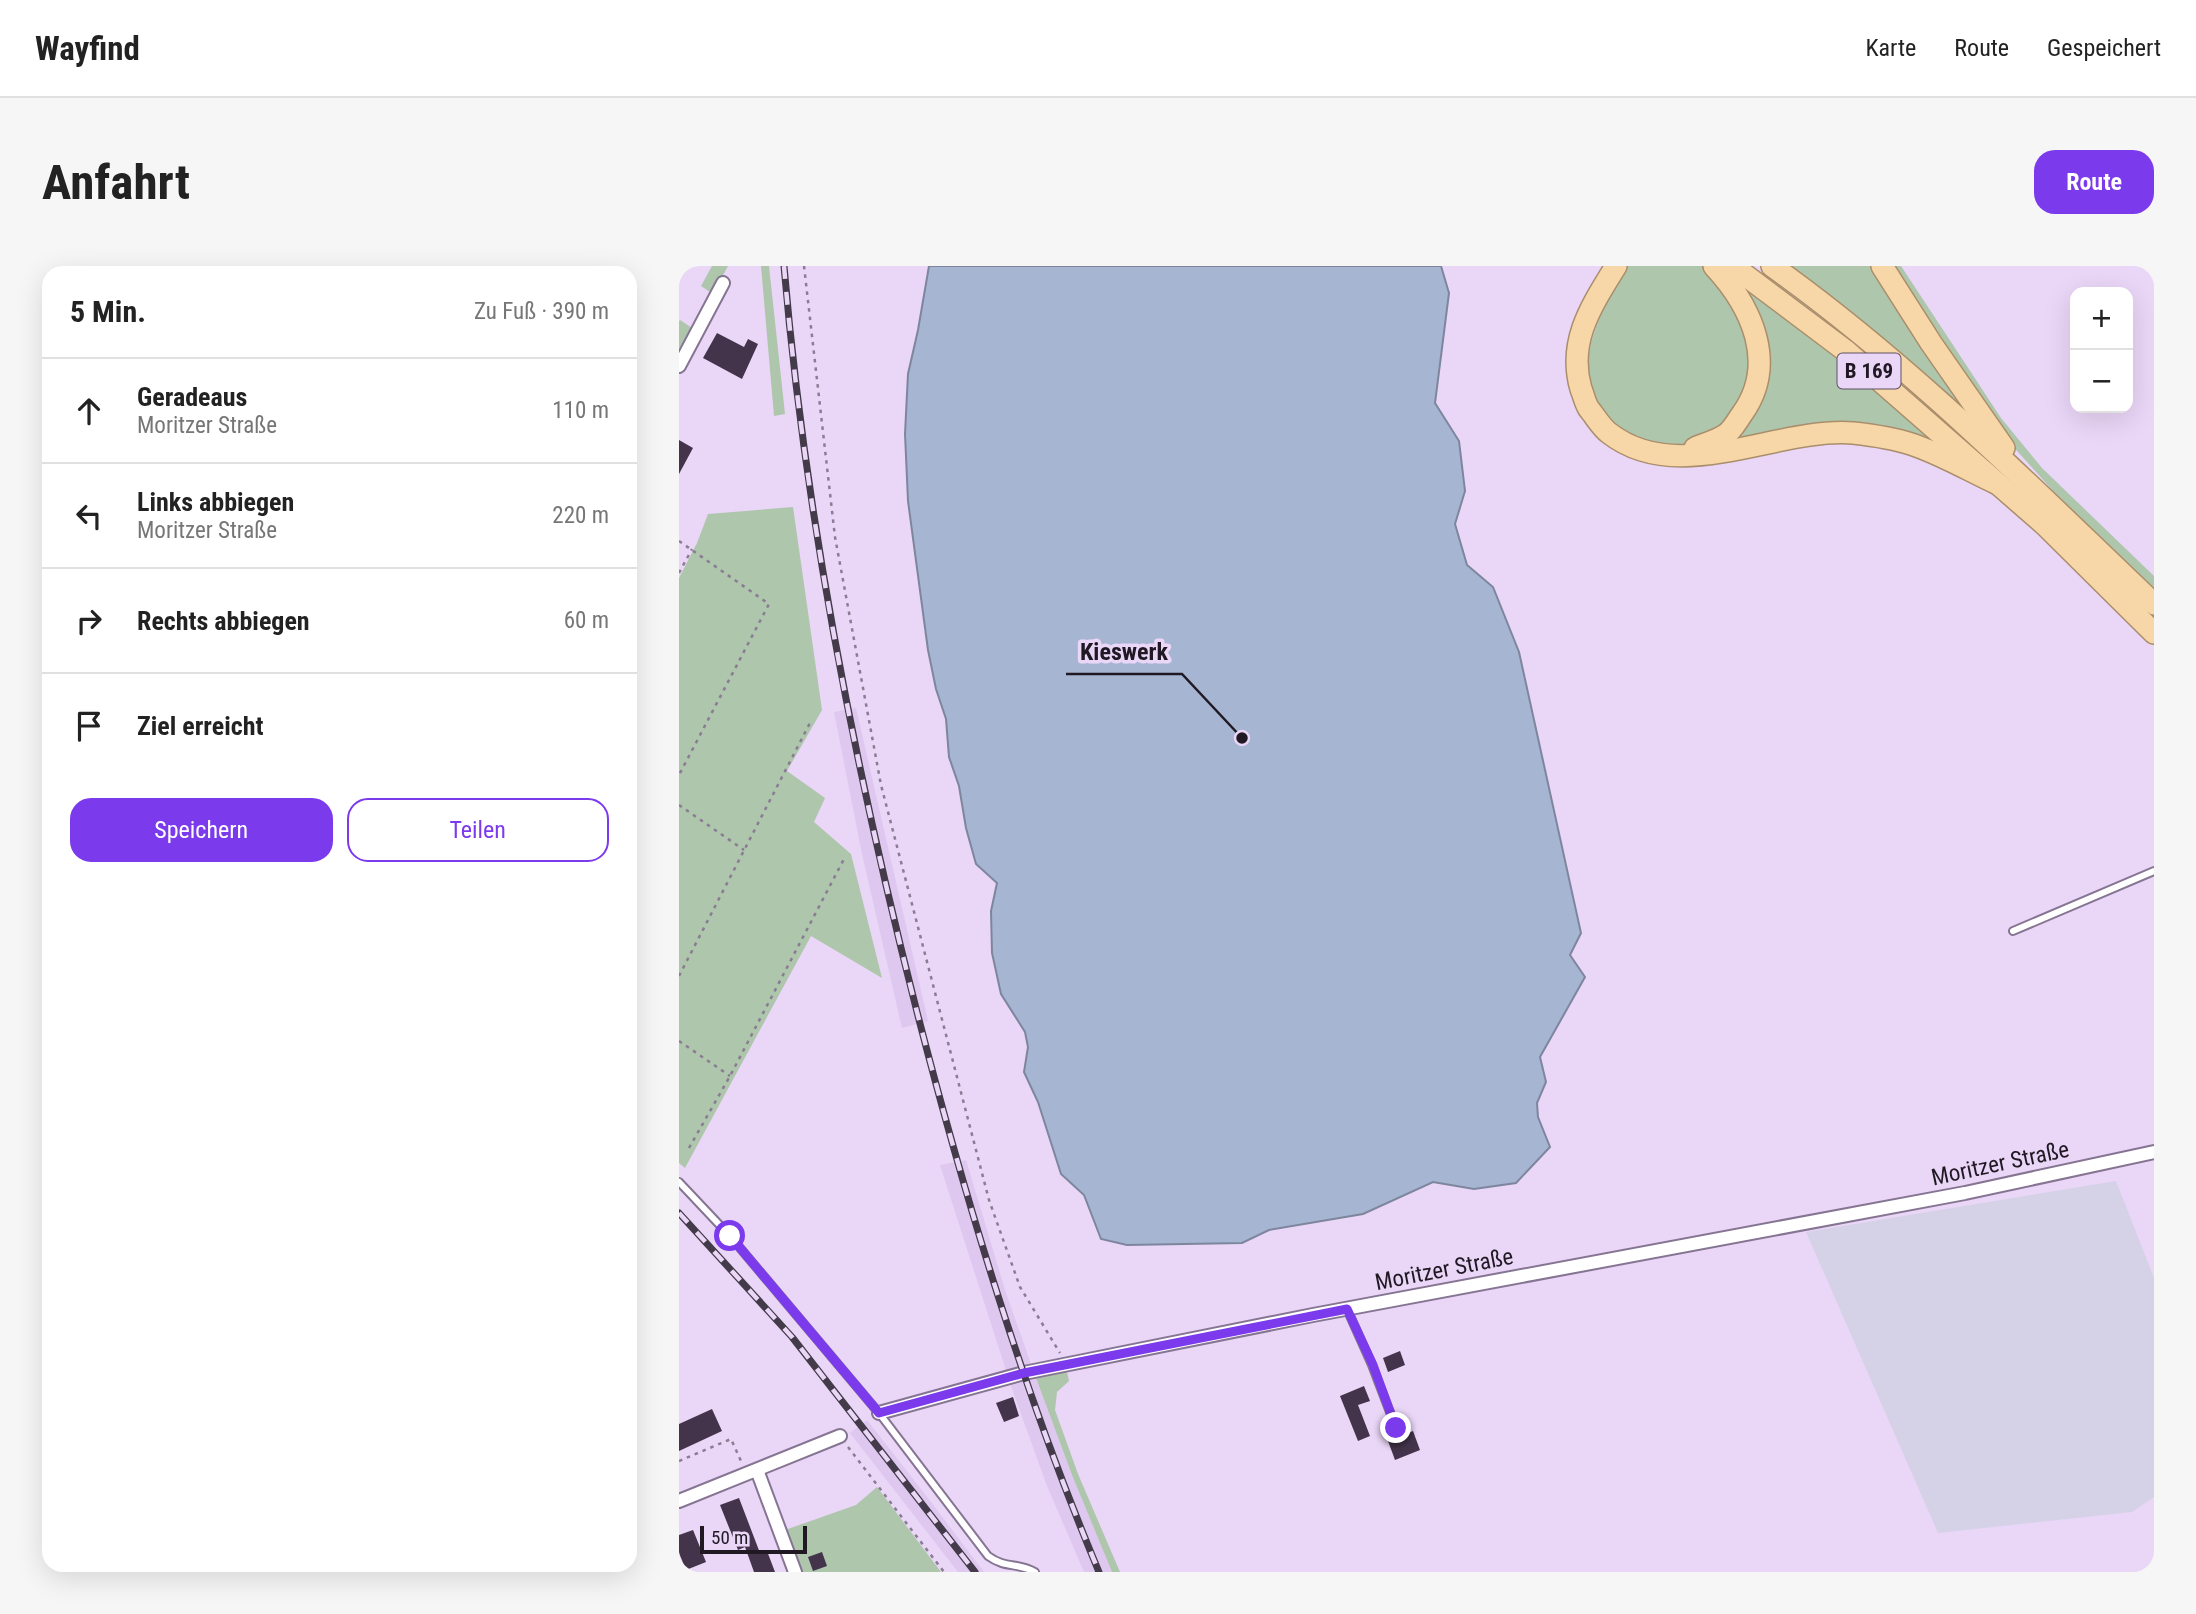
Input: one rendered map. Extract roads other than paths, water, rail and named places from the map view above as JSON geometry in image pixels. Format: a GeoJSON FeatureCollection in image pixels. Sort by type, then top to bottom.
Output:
{"type":"FeatureCollection","features":[{"type":"Feature","properties":{"kind":"highway","name":"B 169"},"geometry":{"type":"LineString","coordinates":[[1616,266],[1587,314],[1578,345],[1577,374],[1586,404],[1608,433],[1639,450],[1670,455],[1702,455],[1800,437],[1851,433],[1911,444],[1998,484]]}},
{"type":"Feature","properties":{"kind":"highway","name":"B 169"},"geometry":{"type":"LineString","coordinates":[[1680,454],[1727,434],[1752,400],[1758,384],[1759,354],[1750,316],[1714,266]]}},
{"type":"Feature","properties":{"kind":"highway","name":"B 169"},"geometry":{"type":"LineString","coordinates":[[1733,266],[1846,351],[2045,525],[2154,633]]}},
{"type":"Feature","properties":{"kind":"highway","name":"B 169"},"geometry":{"type":"LineString","coordinates":[[1772,266],[1818,299],[1927,390],[2025,479],[2154,604]]}},
{"type":"Feature","properties":{"kind":"highway","name":"B 169"},"geometry":{"type":"LineString","coordinates":[[1882,266],[1931,343],[2025,479]]}},
{"type":"Feature","properties":{"kind":"street"},"geometry":{"type":"LineString","coordinates":[[679,366],[723,283]]}},
{"type":"Feature","properties":{"kind":"street","name":"Moritzer Straße"},"geometry":{"type":"LineString","coordinates":[[879,1413],[1024,1373],[1347,1309],[1965,1193],[2154,1152]]}},
{"type":"Feature","properties":{"kind":"street"},"geometry":{"type":"LineString","coordinates":[[679,1501],[840,1437]]}},
{"type":"Feature","properties":{"kind":"street"},"geometry":{"type":"LineString","coordinates":[[752,1472],[795,1572]]}},
{"type":"Feature","properties":{"kind":"lane"},"geometry":{"type":"LineString","coordinates":[[2013,931],[2154,871]]}},
{"type":"Feature","properties":{"kind":"lane"},"geometry":{"type":"LineString","coordinates":[[679,1182],[730,1236],[879,1413],[988,1556],[1000,1565],[1025,1567],[1035,1572]]}},
{"type":"Feature","properties":{"kind":"lane"},"geometry":{"type":"LineString","coordinates":[[1347,1309],[1373,1365],[1396,1428]]}},
{"type":"Feature","properties":{"kind":"water"},"geometry":{"type":"Polygon","coordinates":[[[929,266],[1441,266],[1449,293],[1435,403],[1459,441],[1465,491],[1455,524],[1467,565],[1493,587],[1519,652],[1581,933],[1570,955],[1585,977],[1540,1057],[1546,1082],[1537,1103],[1538,1117],[1550,1147],[1516,1183],[1474,1189],[1433,1182],[1363,1214],[1269,1230],[1242,1243],[1127,1245],[1101,1239],[1084,1195],[1061,1174],[1038,1102],[1024,1072],[1028,1047],[1025,1032],[1001,994],[992,953],[991,911],[997,883],[976,864],[966,828],[959,786],[949,757],[946,719],[936,689],[928,650],[908,501],[905,434],[908,374],[929,266]]]}},
{"type":"Feature","properties":{"kind":"railway"},"geometry":{"type":"LineString","coordinates":[[784,266],[793,360],[819,548],[853,735],[894,920],[936,1083],[998,1295],[1045,1435],[1099,1572]]}},
{"type":"Feature","properties":{"kind":"railway"},"geometry":{"type":"LineString","coordinates":[[679,1213],[792,1337],[975,1572]]}},
{"type":"Feature","properties":{"kind":"place","name":"Kieswerk"},"geometry":{"type":"Point","coordinates":[1242,738]}}]}
